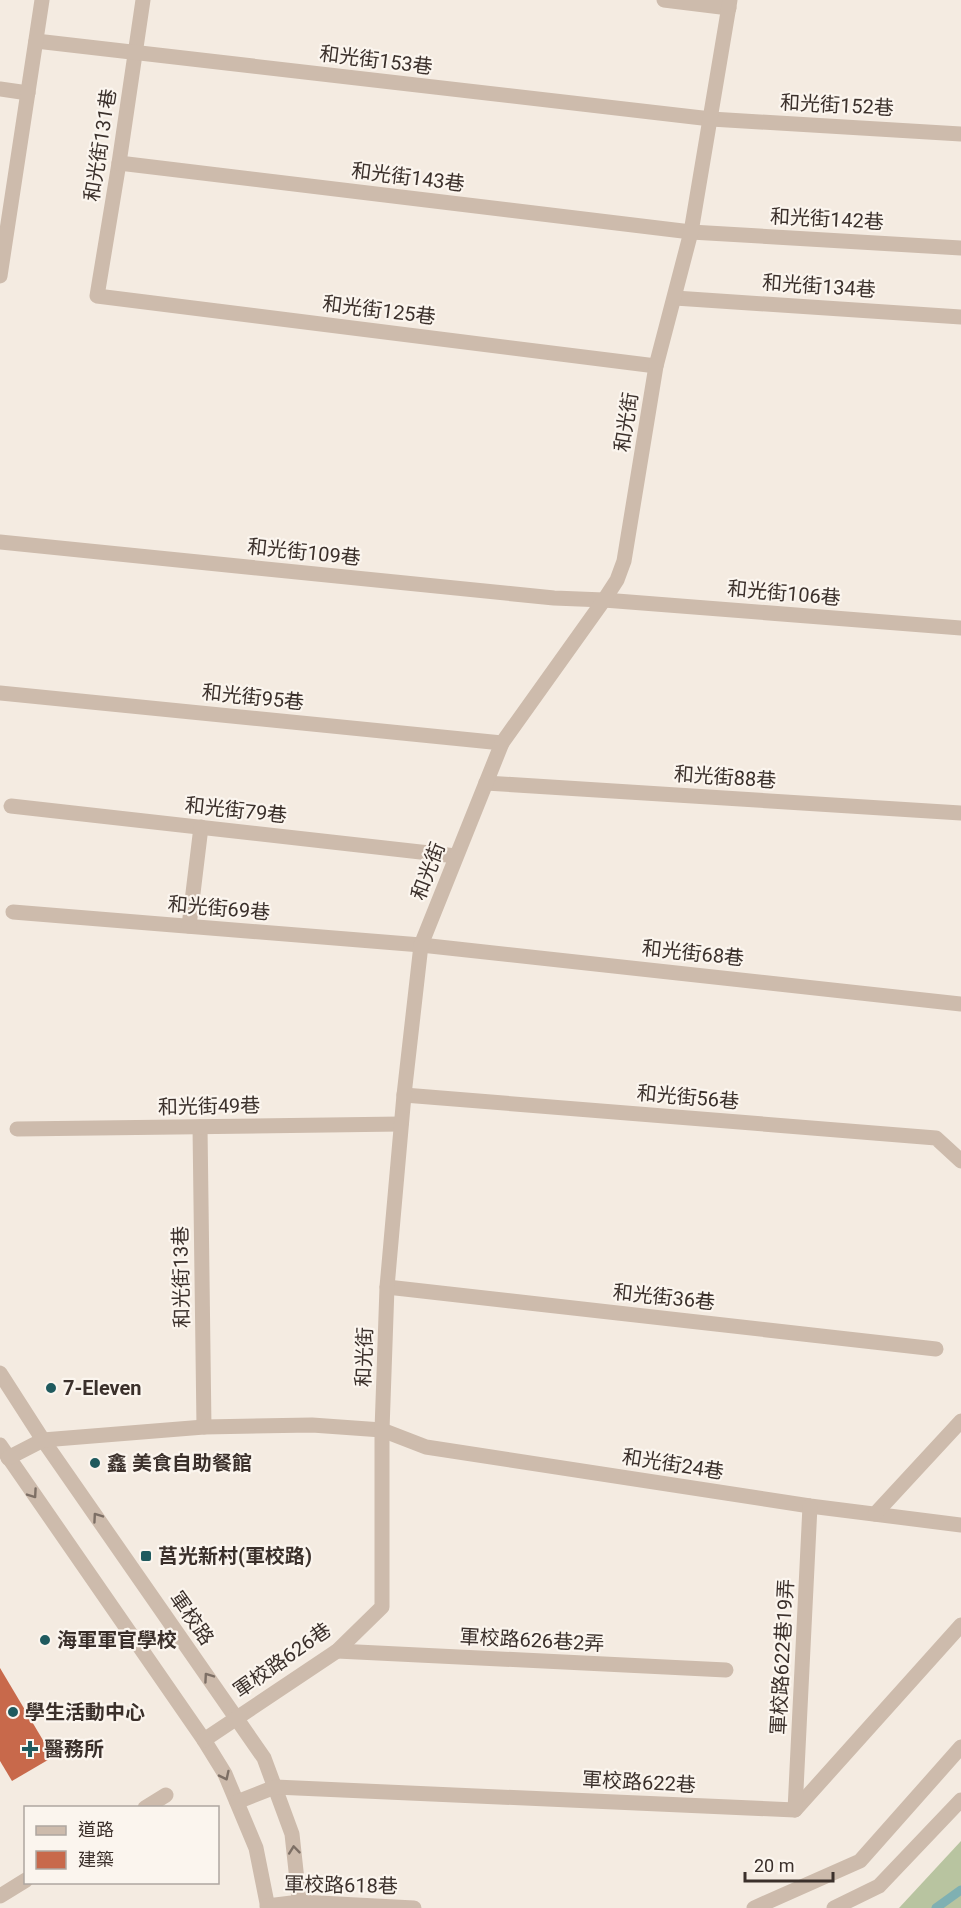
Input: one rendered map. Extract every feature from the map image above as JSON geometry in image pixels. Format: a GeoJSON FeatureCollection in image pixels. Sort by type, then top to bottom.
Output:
{"type":"FeatureCollection","features":[{"type":"Feature","properties":{"kind":"street"},"geometry":{"type":"LineString","coordinates":[[0,276],[42,0]]}},
{"type":"Feature","properties":{"kind":"street","name":"和光街131巷"},"geometry":{"type":"LineString","coordinates":[[97,296],[143,0]]}},
{"type":"Feature","properties":{"kind":"street"},"geometry":{"type":"LineString","coordinates":[[664,0],[729,4]]}},
{"type":"Feature","properties":{"kind":"street","name":"和光街"},"geometry":{"type":"LineString","coordinates":[[382,1430],[387,1287],[401,1124],[421,945],[502,743],[604,600],[617,580],[624,561],[656,366],[691,232],[729,4]]}},
{"type":"Feature","properties":{"kind":"street","name":"和光街153巷"},"geometry":{"type":"LineString","coordinates":[[36,41],[711,119]]}},
{"type":"Feature","properties":{"kind":"street"},"geometry":{"type":"LineString","coordinates":[[0,88],[28,93]]}},
{"type":"Feature","properties":{"kind":"street","name":"和光街152巷"},"geometry":{"type":"LineString","coordinates":[[711,119],[961,134]]}},
{"type":"Feature","properties":{"kind":"street","name":"和光街143巷"},"geometry":{"type":"LineString","coordinates":[[119,163],[691,232]]}},
{"type":"Feature","properties":{"kind":"street","name":"和光街142巷"},"geometry":{"type":"LineString","coordinates":[[691,232],[961,248]]}},
{"type":"Feature","properties":{"kind":"street","name":"和光街125巷"},"geometry":{"type":"LineString","coordinates":[[97,296],[656,366]]}},
{"type":"Feature","properties":{"kind":"street","name":"和光街134巷"},"geometry":{"type":"LineString","coordinates":[[675,298],[961,317]]}},
{"type":"Feature","properties":{"kind":"street","name":"和光街109巷"},"geometry":{"type":"LineString","coordinates":[[0,542],[554,598],[604,600]]}},
{"type":"Feature","properties":{"kind":"street","name":"和光街106巷"},"geometry":{"type":"LineString","coordinates":[[604,600],[961,628]]}},
{"type":"Feature","properties":{"kind":"street","name":"和光街95巷"},"geometry":{"type":"LineString","coordinates":[[0,693],[502,743]]}},
{"type":"Feature","properties":{"kind":"street","name":"和光街88巷"},"geometry":{"type":"LineString","coordinates":[[486,783],[961,813]]}},
{"type":"Feature","properties":{"kind":"street","name":"和光街79巷"},"geometry":{"type":"LineString","coordinates":[[11,806],[456,856]]}},
{"type":"Feature","properties":{"kind":"street"},"geometry":{"type":"LineString","coordinates":[[189,926],[201,827]]}},
{"type":"Feature","properties":{"kind":"street","name":"和光街69巷"},"geometry":{"type":"LineString","coordinates":[[13,912],[421,945]]}},
{"type":"Feature","properties":{"kind":"street","name":"和光街68巷"},"geometry":{"type":"LineString","coordinates":[[421,945],[961,1004]]}},
{"type":"Feature","properties":{"kind":"street","name":"和光街56巷"},"geometry":{"type":"LineString","coordinates":[[404,1095],[936,1138],[961,1161]]}},
{"type":"Feature","properties":{"kind":"street","name":"和光街49巷"},"geometry":{"type":"LineString","coordinates":[[17,1129],[401,1124]]}},
{"type":"Feature","properties":{"kind":"street","name":"和光街13巷"},"geometry":{"type":"LineString","coordinates":[[200,1127],[204,1427]]}},
{"type":"Feature","properties":{"kind":"street","name":"和光街36巷"},"geometry":{"type":"LineString","coordinates":[[387,1287],[936,1349]]}},
{"type":"Feature","properties":{"kind":"street","name":"軍校路"},"geometry":{"type":"LineString","coordinates":[[0,1373],[43,1440],[264,1758],[292,1834],[300,1905]]}},
{"type":"Feature","properties":{"kind":"street"},"geometry":{"type":"LineString","coordinates":[[876,1514],[961,1420]]}},
{"type":"Feature","properties":{"kind":"street"},"geometry":{"type":"LineString","coordinates":[[267,1907],[256,1848],[225,1774],[204,1740],[4,1452],[43,1440],[204,1427],[312,1425],[382,1430]]}},
{"type":"Feature","properties":{"kind":"street","name":"和光街24巷"},"geometry":{"type":"LineString","coordinates":[[382,1430],[426,1447],[810,1506],[961,1525]]}},
{"type":"Feature","properties":{"kind":"street","name":"軍校路626巷"},"geometry":{"type":"LineString","coordinates":[[204,1740],[337,1651],[382,1607],[382,1430]]}},
{"type":"Feature","properties":{"kind":"street","name":"軍校路622巷19弄"},"geometry":{"type":"LineString","coordinates":[[795,1809],[810,1506]]}},
{"type":"Feature","properties":{"kind":"street"},"geometry":{"type":"LineString","coordinates":[[795,1809],[961,1625]]}},
{"type":"Feature","properties":{"kind":"street","name":"軍校路626巷2弄"},"geometry":{"type":"LineString","coordinates":[[337,1651],[726,1670]]}},
{"type":"Feature","properties":{"kind":"street"},"geometry":{"type":"LineString","coordinates":[[754,1908],[860,1861],[961,1747]]}},
{"type":"Feature","properties":{"kind":"street","name":"軍校路622巷"},"geometry":{"type":"LineString","coordinates":[[237,1802],[275,1787],[795,1809]]}},
{"type":"Feature","properties":{"kind":"street"},"geometry":{"type":"LineString","coordinates":[[148,1806],[166,1794]]}},
{"type":"Feature","properties":{"kind":"street"},"geometry":{"type":"LineString","coordinates":[[834,1908],[879,1886],[961,1800]]}},
{"type":"Feature","properties":{"kind":"street"},"geometry":{"type":"LineString","coordinates":[[0,1896],[24,1881]]}},
{"type":"Feature","properties":{"kind":"street","name":"軍校路618巷"},"geometry":{"type":"LineString","coordinates":[[267,1907],[300,1905],[414,1908]]}},
{"type":"Feature","properties":{"kind":"green space"},"geometry":{"type":"Polygon","coordinates":[[[961,1841],[961,1908],[899,1908],[961,1841]]]}},
{"type":"Feature","properties":{"kind":"building","name":"學生活動中心"},"geometry":{"type":"Polygon","coordinates":[[[0,1668],[53,1757],[12,1781],[0,1761],[0,1668]]]}},
{"type":"Feature","properties":{"kind":"waterway"},"geometry":{"type":"LineString","coordinates":[[936,1908],[961,1890]]}},
{"type":"Feature","properties":{"kind":"place","name":"7-Eleven"},"geometry":{"type":"Point","coordinates":[51,1388]}},
{"type":"Feature","properties":{"kind":"place","name":"鑫 美食自助餐館"},"geometry":{"type":"Point","coordinates":[95,1463]}},
{"type":"Feature","properties":{"kind":"place","name":"莒光新村(軍校路)"},"geometry":{"type":"Point","coordinates":[146,1556]}},
{"type":"Feature","properties":{"kind":"place","name":"海軍軍官學校"},"geometry":{"type":"Point","coordinates":[45,1640]}},
{"type":"Feature","properties":{"kind":"place","name":"學生活動中心"},"geometry":{"type":"Point","coordinates":[13,1712]}},
{"type":"Feature","properties":{"kind":"place","name":"醫務所"},"geometry":{"type":"Point","coordinates":[30,1749]}}]}
